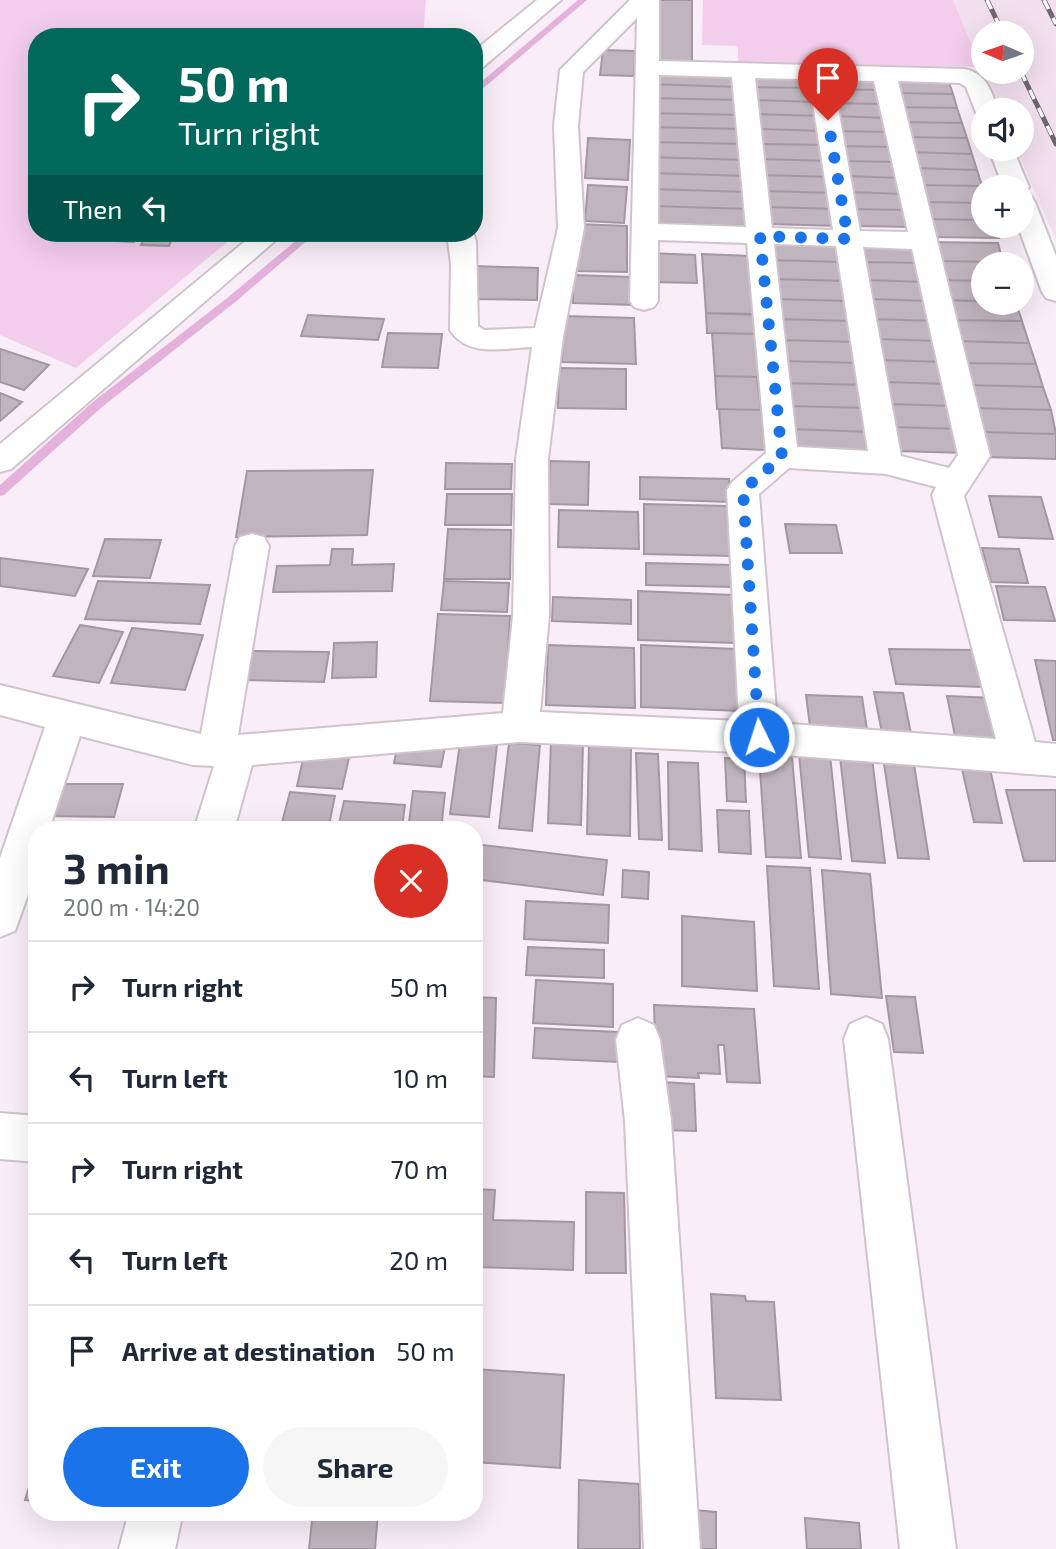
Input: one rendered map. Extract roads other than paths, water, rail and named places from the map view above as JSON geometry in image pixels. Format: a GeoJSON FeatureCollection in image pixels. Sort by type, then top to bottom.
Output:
{"type":"FeatureCollection","features":[{"type":"Feature","properties":{"kind":"street"},"geometry":{"type":"LineString","coordinates":[[483,56],[550,0]]}},
{"type":"Feature","properties":{"kind":"street"},"geometry":{"type":"LineString","coordinates":[[520,727],[531,616],[532,459],[548,337],[571,228],[566,127],[572,70],[642,0]]}},
{"type":"Feature","properties":{"kind":"street"},"geometry":{"type":"LineString","coordinates":[[644,301],[648,0]]}},
{"type":"Feature","properties":{"kind":"street"},"geometry":{"type":"LineString","coordinates":[[645,68],[965,76],[976,83],[982,98]]}},
{"type":"Feature","properties":{"kind":"street"},"geometry":{"type":"LineString","coordinates":[[743,70],[782,457]]}},
{"type":"Feature","properties":{"kind":"street"},"geometry":{"type":"LineString","coordinates":[[820,72],[886,463]]}},
{"type":"Feature","properties":{"kind":"street"},"geometry":{"type":"LineString","coordinates":[[0,701],[194,749],[227,751],[520,727],[759,737],[1038,759],[948,495],[960,482],[974,456],[884,73]]}},
{"type":"Feature","properties":{"kind":"street"},"geometry":{"type":"LineString","coordinates":[[645,232],[923,241]]}},
{"type":"Feature","properties":{"kind":"street"},"geometry":{"type":"LineString","coordinates":[[1034,234],[1056,292]]}},
{"type":"Feature","properties":{"kind":"street"},"geometry":{"type":"LineString","coordinates":[[0,461],[260,242]]}},
{"type":"Feature","properties":{"kind":"street"},"geometry":{"type":"LineString","coordinates":[[463,242],[464,330],[478,340],[548,337]]}},
{"type":"Feature","properties":{"kind":"street"},"geometry":{"type":"LineString","coordinates":[[759,737],[743,490],[782,457],[886,463],[960,482]]}},
{"type":"Feature","properties":{"kind":"street"},"geometry":{"type":"LineString","coordinates":[[217,821],[229,786],[227,751],[252,546]]}},
{"type":"Feature","properties":{"kind":"street"},"geometry":{"type":"LineString","coordinates":[[32,821],[67,717]]}},
{"type":"Feature","properties":{"kind":"street"},"geometry":{"type":"LineString","coordinates":[[0,918],[28,834]]}},
{"type":"Feature","properties":{"kind":"street"},"geometry":{"type":"LineString","coordinates":[[866,1039],[928,1549]]}},
{"type":"Feature","properties":{"kind":"street"},"geometry":{"type":"LineString","coordinates":[[638,1040],[648,1121],[672,1549]]}},
{"type":"Feature","properties":{"kind":"street"},"geometry":{"type":"LineString","coordinates":[[0,1136],[28,1138]]}},
{"type":"Feature","properties":{"kind":"street"},"geometry":{"type":"LineString","coordinates":[[147,1549],[154,1521]]}},
{"type":"Feature","properties":{"kind":"waterway"},"geometry":{"type":"LineString","coordinates":[[483,85],[583,0]]}},
{"type":"Feature","properties":{"kind":"waterway"},"geometry":{"type":"LineString","coordinates":[[0,492],[98,404],[230,301],[300,242]]}},
{"type":"Feature","properties":{"kind":"railway"},"geometry":{"type":"LineString","coordinates":[[987,0],[997,21]]}},
{"type":"Feature","properties":{"kind":"railway"},"geometry":{"type":"LineString","coordinates":[[1044,0],[1056,24]]}},
{"type":"Feature","properties":{"kind":"railway"},"geometry":{"type":"LineString","coordinates":[[1027,84],[1056,144]]}}]}
